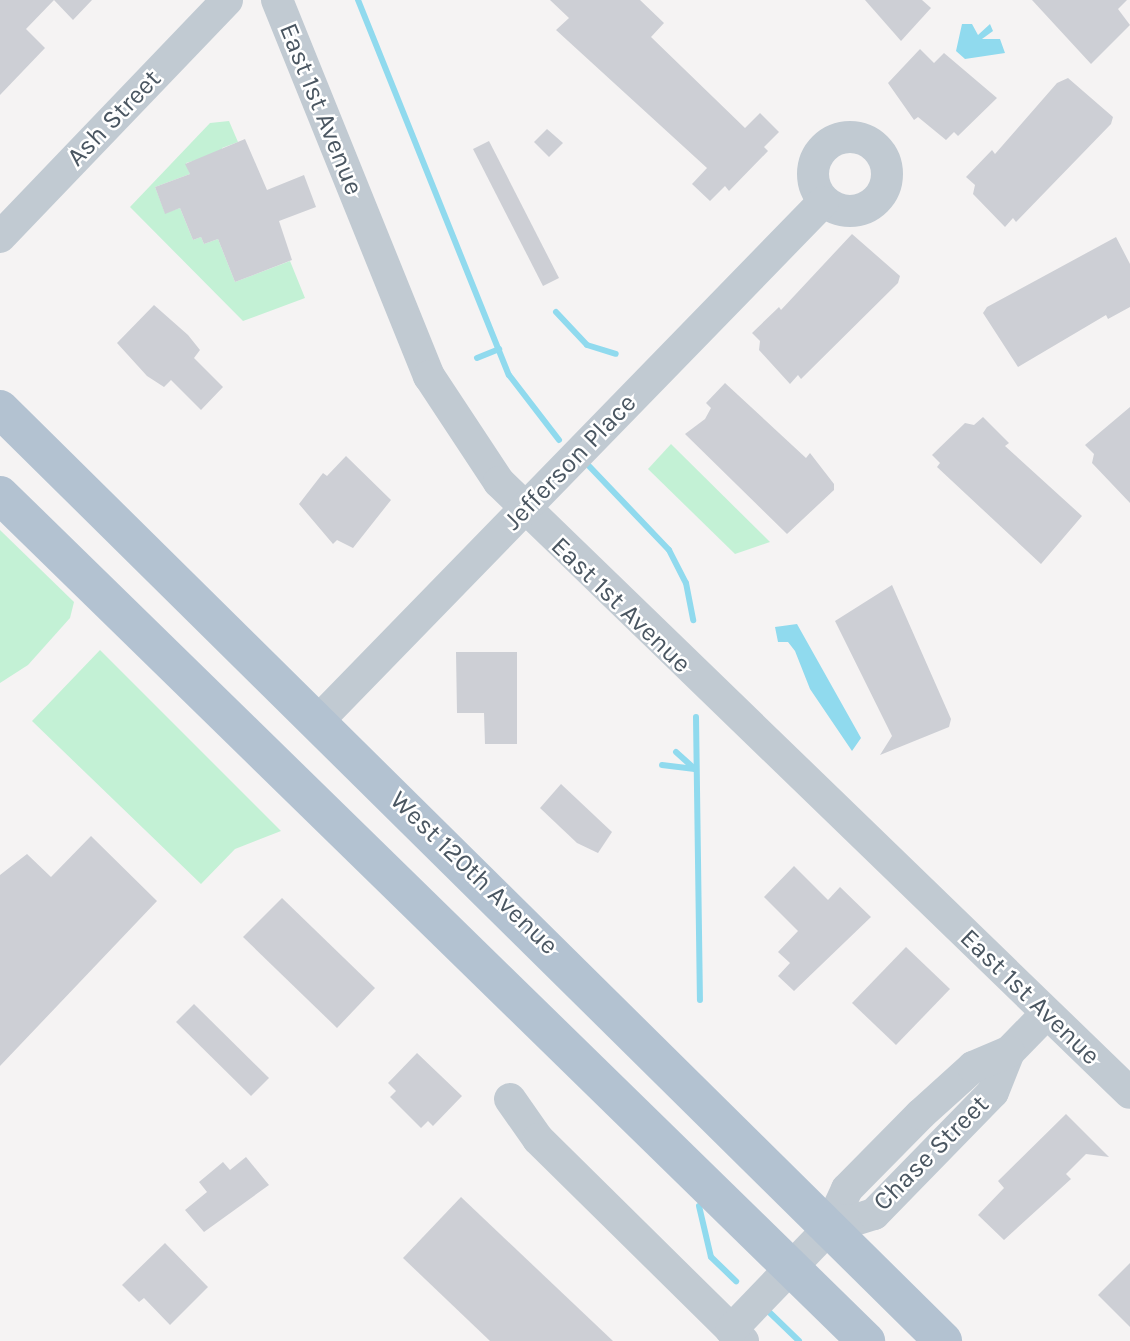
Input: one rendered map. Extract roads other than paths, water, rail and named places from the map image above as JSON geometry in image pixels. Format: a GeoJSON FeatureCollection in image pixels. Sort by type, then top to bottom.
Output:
{"type":"FeatureCollection","features":[{"type":"Feature","properties":{"kind":"main road","name":"West 120th Avenue"},"geometry":{"type":"LineString","coordinates":[[0,409],[943,1341]]}},
{"type":"Feature","properties":{"kind":"main road"},"geometry":{"type":"LineString","coordinates":[[0,495],[781,1278],[866,1341]]}},
{"type":"Feature","properties":{"kind":"street","name":"Ash Street"},"geometry":{"type":"LineString","coordinates":[[0,237],[227,0]]}},
{"type":"Feature","properties":{"kind":"street","name":"East 1st Avenue"},"geometry":{"type":"LineString","coordinates":[[277,0],[429,376],[468,442],[525,510],[1130,1093]]}},
{"type":"Feature","properties":{"kind":"street","name":"Jefferson Place"},"geometry":{"type":"LineString","coordinates":[[318,721],[525,510],[587,441],[823,202]]}},
{"type":"Feature","properties":{"kind":"street","name":"Chase Street"},"geometry":{"type":"LineString","coordinates":[[740,1328],[781,1278],[829,1228],[847,1189],[921,1114],[973,1067],[1009,1052],[1047,1013]]}},
{"type":"Feature","properties":{"kind":"street"},"geometry":{"type":"LineString","coordinates":[[510,1099],[538,1139],[740,1328]]}},
{"type":"Feature","properties":{"kind":"water"},"geometry":{"type":"Polygon","coordinates":[[[962,24],[972,24],[978,35],[990,24],[993,31],[982,39],[1000,39],[1005,53],[965,59],[956,51],[962,24]]]}},
{"type":"Feature","properties":{"kind":"water"},"geometry":{"type":"Polygon","coordinates":[[[797,624],[861,738],[852,751],[810,689],[795,651],[788,642],[778,642],[775,627],[797,624]]]}},
{"type":"Feature","properties":{"kind":"waterway"},"geometry":{"type":"LineString","coordinates":[[358,0],[509,375],[559,440]]}},
{"type":"Feature","properties":{"kind":"waterway"},"geometry":{"type":"LineString","coordinates":[[556,312],[587,345],[616,354]]}},
{"type":"Feature","properties":{"kind":"waterway"},"geometry":{"type":"LineString","coordinates":[[477,358],[499,349]]}},
{"type":"Feature","properties":{"kind":"waterway"},"geometry":{"type":"LineString","coordinates":[[589,466],[669,550],[686,583],[693,620]]}},
{"type":"Feature","properties":{"kind":"waterway"},"geometry":{"type":"LineString","coordinates":[[696,717],[700,1000]]}},
{"type":"Feature","properties":{"kind":"waterway"},"geometry":{"type":"LineString","coordinates":[[676,752],[695,769]]}},
{"type":"Feature","properties":{"kind":"waterway"},"geometry":{"type":"LineString","coordinates":[[662,765],[695,769]]}},
{"type":"Feature","properties":{"kind":"waterway"},"geometry":{"type":"LineString","coordinates":[[699,1206],[711,1257],[736,1281]]}},
{"type":"Feature","properties":{"kind":"waterway"},"geometry":{"type":"LineString","coordinates":[[766,1309],[799,1341]]}}]}
